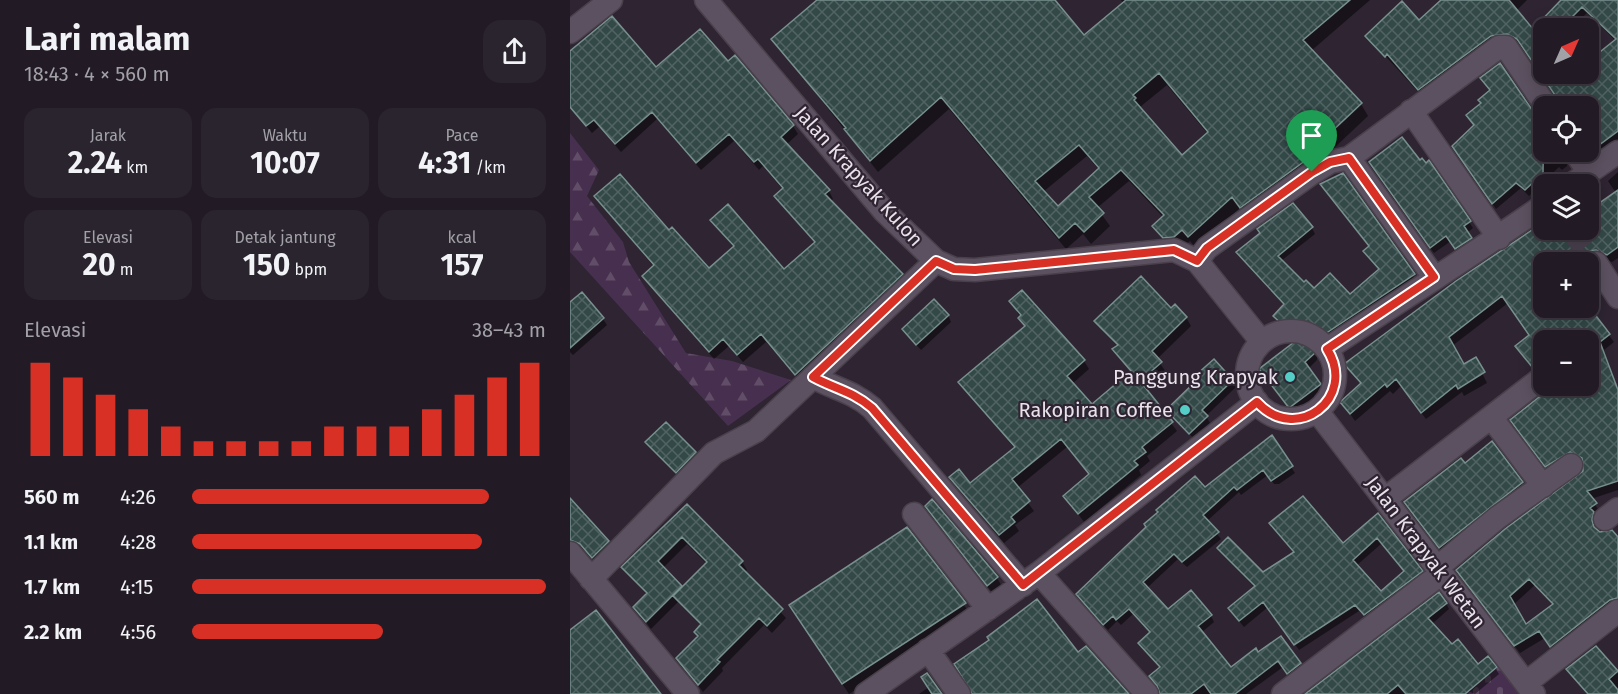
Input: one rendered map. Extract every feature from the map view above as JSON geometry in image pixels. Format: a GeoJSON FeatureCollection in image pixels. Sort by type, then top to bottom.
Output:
{"type":"FeatureCollection","features":[{"type":"Feature","properties":{"kind":"street"},"geometry":{"type":"LineString","coordinates":[[570,32],[610,0]]}},
{"type":"Feature","properties":{"kind":"street","name":"Jalan Krapyak Kulon"},"geometry":{"type":"LineString","coordinates":[[706,0],[929,267],[975,270],[1174,250],[1197,261]]}},
{"type":"Feature","properties":{"kind":"street"},"geometry":{"type":"LineString","coordinates":[[1262,342],[1197,261],[1207,248],[1312,172],[1330,162],[1349,158],[1502,46],[1506,47],[1538,96]]}},
{"type":"Feature","properties":{"kind":"street"},"geometry":{"type":"LineString","coordinates":[[1411,111],[1499,238]]}},
{"type":"Feature","properties":{"kind":"street"},"geometry":{"type":"LineString","coordinates":[[1588,174],[1618,152]]}},
{"type":"Feature","properties":{"kind":"street"},"geometry":{"type":"LineString","coordinates":[[1349,158],[1434,277]]}},
{"type":"Feature","properties":{"kind":"street"},"geometry":{"type":"LineString","coordinates":[[1327,349],[1434,277],[1499,238],[1533,213]]}},
{"type":"Feature","properties":{"kind":"street"},"geometry":{"type":"LineString","coordinates":[[591,579],[714,453],[756,431],[929,267]]}},
{"type":"Feature","properties":{"kind":"street"},"geometry":{"type":"LineString","coordinates":[[1599,268],[1618,297]]}},
{"type":"Feature","properties":{"kind":"street"},"geometry":{"type":"LineString","coordinates":[[1280,332],[1301,332],[1311,335],[1327,349],[1334,365],[1336,381],[1326,403],[1317,411],[1300,419],[1271,415],[1257,402],[1247,376],[1251,357],[1262,342],[1280,332]]}},
{"type":"Feature","properties":{"kind":"street"},"geometry":{"type":"LineString","coordinates":[[813,377],[830,386],[848,390],[872,408],[1031,579],[1147,694]]}},
{"type":"Feature","properties":{"kind":"street"},"geometry":{"type":"LineString","coordinates":[[1385,499],[1533,386]]}},
{"type":"Feature","properties":{"kind":"street"},"geometry":{"type":"LineString","coordinates":[[866,694],[1031,579],[1257,402]]}},
{"type":"Feature","properties":{"kind":"street","name":"Jalan Krapyak Wetan"},"geometry":{"type":"LineString","coordinates":[[1317,411],[1530,689]]}},
{"type":"Feature","properties":{"kind":"street"},"geometry":{"type":"LineString","coordinates":[[1491,417],[1543,486]]}},
{"type":"Feature","properties":{"kind":"street"},"geometry":{"type":"LineString","coordinates":[[1283,694],[1440,570],[1497,518],[1571,465]]}},
{"type":"Feature","properties":{"kind":"street"},"geometry":{"type":"LineString","coordinates":[[914,514],[988,609]]}},
{"type":"Feature","properties":{"kind":"street"},"geometry":{"type":"LineString","coordinates":[[570,553],[688,694]]}},
{"type":"Feature","properties":{"kind":"street"},"geometry":{"type":"LineString","coordinates":[[1530,689],[1618,611]]}},
{"type":"Feature","properties":{"kind":"street"},"geometry":{"type":"LineString","coordinates":[[928,651],[959,694]]}},
{"type":"Feature","properties":{"kind":"green space"},"geometry":{"type":"Polygon","coordinates":[[[570,133],[599,170],[587,196],[623,242],[629,262],[686,353],[732,361],[791,380],[728,426],[570,252],[570,133]]]}},
{"type":"Feature","properties":{"kind":"green space"},"geometry":{"type":"Polygon","coordinates":[[[1498,666],[1520,694],[1468,694],[1498,666]]]}},
{"type":"Feature","properties":{"kind":"building"},"geometry":{"type":"Polygon","coordinates":[[[817,0],[1055,0],[1084,35],[1126,0],[1350,0],[1303,40],[1362,103],[1327,136],[1333,146],[1331,148],[1305,161],[1240,208],[1232,197],[1188,237],[1182,230],[1174,237],[1163,238],[1152,226],[1164,215],[1121,170],[1089,197],[1104,213],[1084,232],[1075,223],[1059,238],[941,97],[870,161],[844,129],[846,128],[771,39],[817,0]],[[1159,73],[1133,95],[1136,98],[1134,100],[1182,155],[1208,132],[1159,73]],[[1079,145],[1035,181],[1058,206],[1099,168],[1079,145]]]}},
{"type":"Feature","properties":{"kind":"building"},"geometry":{"type":"Polygon","coordinates":[[[1441,0],[1509,0],[1533,29],[1533,63],[1517,39],[1507,34],[1491,36],[1418,90],[1387,54],[1385,57],[1365,36],[1402,1],[1419,20],[1441,0]]]}},
{"type":"Feature","properties":{"kind":"building"},"geometry":{"type":"Polygon","coordinates":[[[1561,0],[1618,0],[1618,131],[1599,145],[1599,96],[1556,96],[1548,84],[1599,84],[1599,53],[1616,39],[1599,23],[1599,18],[1594,18],[1582,7],[1571,18],[1544,18],[1561,0]]]}},
{"type":"Feature","properties":{"kind":"building"},"geometry":{"type":"Polygon","coordinates":[[[612,16],[656,67],[700,29],[728,61],[735,55],[794,125],[781,137],[830,190],[825,194],[903,274],[795,375],[761,334],[737,355],[723,339],[709,352],[642,276],[654,265],[594,196],[620,174],[669,230],[672,227],[709,268],[734,246],[710,220],[728,204],[784,269],[815,242],[774,196],[783,188],[758,159],[754,162],[729,134],[696,163],[652,112],[615,144],[594,120],[586,126],[570,107],[570,51],[612,16]]]}},
{"type":"Feature","properties":{"kind":"building"},"geometry":{"type":"Polygon","coordinates":[[[1500,63],[1533,111],[1533,162],[1543,162],[1543,173],[1533,174],[1533,182],[1525,190],[1516,183],[1492,204],[1452,146],[1474,125],[1466,115],[1481,103],[1478,100],[1490,90],[1480,78],[1500,63]]]}},
{"type":"Feature","properties":{"kind":"building"},"geometry":{"type":"Polygon","coordinates":[[[1402,137],[1420,160],[1422,158],[1426,163],[1429,160],[1471,221],[1464,226],[1472,238],[1455,249],[1446,236],[1430,248],[1369,162],[1402,137]]]}},
{"type":"Feature","properties":{"kind":"building"},"geometry":{"type":"Polygon","coordinates":[[[1343,173],[1415,274],[1319,338],[1315,344],[1315,353],[1305,362],[1321,384],[1289,408],[1259,369],[1298,339],[1273,316],[1284,304],[1236,252],[1260,233],[1257,229],[1293,203],[1313,227],[1278,256],[1304,282],[1306,280],[1314,288],[1330,273],[1350,294],[1379,269],[1363,251],[1369,246],[1320,184],[1343,173]]]}},
{"type":"Feature","properties":{"kind":"building"},"geometry":{"type":"Polygon","coordinates":[[[1618,190],[1618,247],[1607,255],[1596,250],[1533,252],[1533,318],[1598,318],[1610,334],[1600,342],[1618,390],[1618,481],[1587,491],[1597,503],[1590,508],[1594,512],[1592,520],[1594,527],[1600,532],[1612,530],[1618,537],[1618,598],[1610,600],[1550,647],[1539,631],[1514,646],[1456,570],[1505,529],[1583,471],[1582,458],[1570,452],[1545,467],[1510,420],[1540,396],[1599,396],[1599,330],[1533,330],[1533,368],[1515,346],[1529,335],[1502,296],[1449,337],[1464,364],[1476,357],[1485,372],[1458,389],[1456,385],[1421,413],[1396,379],[1387,387],[1385,384],[1350,414],[1340,402],[1361,383],[1344,364],[1456,281],[1533,229],[1533,240],[1599,240],[1599,203],[1618,190]],[[1529,579],[1510,596],[1526,624],[1553,604],[1529,579]]]}},
{"type":"Feature","properties":{"kind":"building"},"geometry":{"type":"Polygon","coordinates":[[[1141,276],[1171,308],[1175,304],[1187,317],[1152,351],[1162,362],[1140,381],[1173,422],[1142,447],[1146,452],[1134,461],[1138,465],[1078,514],[1063,496],[1089,474],[1061,439],[1012,479],[1030,501],[1011,517],[1015,522],[999,535],[949,477],[959,469],[970,483],[1015,447],[958,382],[1025,326],[1018,318],[1021,315],[1009,301],[1022,290],[1085,360],[1067,376],[1092,404],[1131,371],[1112,349],[1118,345],[1094,321],[1141,276]]]}},
{"type":"Feature","properties":{"kind":"building"},"geometry":{"type":"Polygon","coordinates":[[[582,292],[604,318],[570,348],[570,302],[582,292]]]}},
{"type":"Feature","properties":{"kind":"building"},"geometry":{"type":"Polygon","coordinates":[[[934,299],[949,315],[916,345],[902,329],[934,299]]]}},
{"type":"Feature","properties":{"kind":"building"},"geometry":{"type":"Polygon","coordinates":[[[1214,359],[1233,380],[1202,410],[1208,416],[1189,434],[1166,410],[1200,377],[1197,374],[1214,359]]]}},
{"type":"Feature","properties":{"kind":"building"},"geometry":{"type":"Polygon","coordinates":[[[666,422],[696,452],[676,473],[645,442],[666,422]]]}},
{"type":"Feature","properties":{"kind":"building"},"geometry":{"type":"Polygon","coordinates":[[[1272,435],[1293,466],[1271,481],[1263,470],[1237,490],[1234,487],[1203,515],[1219,532],[1182,562],[1174,554],[1143,582],[1168,609],[1191,590],[1212,615],[1198,626],[1231,667],[1256,648],[1258,652],[1281,636],[1301,663],[1287,674],[1278,661],[1235,694],[1211,694],[1204,684],[1191,694],[1160,694],[1149,676],[1160,667],[1138,643],[1150,632],[1129,609],[1116,620],[1113,616],[1103,625],[1076,594],[1146,527],[1144,524],[1158,512],[1156,510],[1195,476],[1205,487],[1272,435]]]}},
{"type":"Feature","properties":{"kind":"building"},"geometry":{"type":"Polygon","coordinates":[[[1492,441],[1523,482],[1439,548],[1404,502],[1461,458],[1465,463],[1492,441]]]}},
{"type":"Feature","properties":{"kind":"building"},"geometry":{"type":"Polygon","coordinates":[[[1303,496],[1343,543],[1378,513],[1423,571],[1364,615],[1355,605],[1294,645],[1263,602],[1239,621],[1228,608],[1255,586],[1217,548],[1228,537],[1263,572],[1294,552],[1269,523],[1303,496]],[[1377,538],[1353,560],[1381,591],[1404,571],[1377,538]]]}},
{"type":"Feature","properties":{"kind":"building"},"geometry":{"type":"Polygon","coordinates":[[[570,498],[609,541],[592,558],[580,544],[570,540],[570,498]]]}},
{"type":"Feature","properties":{"kind":"building"},"geometry":{"type":"Polygon","coordinates":[[[932,499],[998,577],[987,586],[925,506],[932,499]]]}},
{"type":"Feature","properties":{"kind":"building"},"geometry":{"type":"Polygon","coordinates":[[[687,504],[743,561],[739,565],[783,609],[767,626],[759,618],[717,660],[720,662],[698,685],[676,658],[698,636],[694,632],[701,624],[673,596],[707,562],[682,537],[658,561],[682,586],[646,622],[633,607],[647,593],[621,567],[687,504]]]}},
{"type":"Feature","properties":{"kind":"building"},"geometry":{"type":"Polygon","coordinates":[[[907,527],[966,603],[842,684],[789,605],[907,527]]]}},
{"type":"Feature","properties":{"kind":"building"},"geometry":{"type":"Polygon","coordinates":[[[1439,592],[1447,603],[1428,618],[1452,644],[1458,639],[1478,664],[1488,656],[1497,667],[1465,694],[1406,694],[1398,685],[1387,694],[1305,694],[1439,592]]]}},
{"type":"Feature","properties":{"kind":"building"},"geometry":{"type":"Polygon","coordinates":[[[1037,599],[1078,652],[1086,646],[1129,694],[972,694],[954,664],[989,640],[987,637],[1037,599]]]}},
{"type":"Feature","properties":{"kind":"building"},"geometry":{"type":"Polygon","coordinates":[[[596,610],[661,694],[570,694],[570,630],[596,610]]]}},
{"type":"Feature","properties":{"kind":"building"},"geometry":{"type":"Polygon","coordinates":[[[1596,646],[1618,671],[1609,679],[1618,690],[1618,694],[1588,694],[1566,669],[1596,646]]]}},
{"type":"Feature","properties":{"kind":"building"},"geometry":{"type":"Polygon","coordinates":[[[927,673],[942,694],[932,694],[921,677],[927,673]]]}},
{"type":"Feature","properties":{"kind":"tunnel"},"geometry":{"type":"LineString","coordinates":[[1579,240],[1588,252]]}},
{"type":"Feature","properties":{"kind":"place","name":"Panggung Krapyak"},"geometry":{"type":"Point","coordinates":[1290,377]}},
{"type":"Feature","properties":{"kind":"place","name":"Rakopiran Coffee"},"geometry":{"type":"Point","coordinates":[1185,410]}},
{"type":"Feature","properties":{"kind":"route"},"geometry":{"type":"LineString","coordinates":[[1349,158],[1434,277],[1327,349],[1332,356],[1336,381],[1326,403],[1317,411],[1300,419],[1281,418],[1271,415],[1257,402],[1023,585],[872,408],[848,390],[830,386],[813,377],[936,261],[954,269],[975,270],[1174,250],[1197,261],[1207,248],[1312,172],[1330,162],[1349,158]]}}]}
